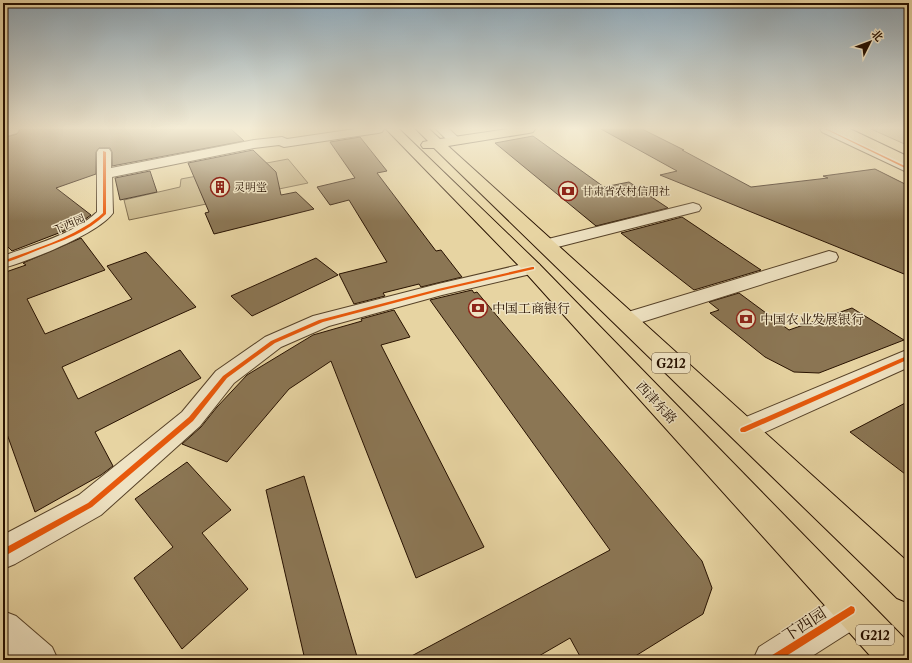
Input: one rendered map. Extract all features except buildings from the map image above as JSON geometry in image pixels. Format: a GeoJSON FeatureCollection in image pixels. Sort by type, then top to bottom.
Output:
{"type":"FeatureCollection","features":[{"type":"Feature","properties":{"kind":"main road","name":"西津东路"},"geometry":{"type":"LineString","coordinates":[[448,160],[532,268],[899,660]]}},
{"type":"Feature","properties":{"kind":"main road","name":"西津东路"},"geometry":{"type":"LineString","coordinates":[[454,160],[909,586]]}},
{"type":"Feature","properties":{"kind":"street","name":"下西园"},"geometry":{"type":"LineString","coordinates":[[3,262],[83,230],[106,213],[104,160]]}},
{"type":"Feature","properties":{"kind":"street"},"geometry":{"type":"LineString","coordinates":[[105,174],[175,160]]}},
{"type":"Feature","properties":{"kind":"street"},"geometry":{"type":"LineString","coordinates":[[890,160],[909,169]]}},
{"type":"Feature","properties":{"kind":"street"},"geometry":{"type":"LineString","coordinates":[[546,246],[693,208]]}},
{"type":"Feature","properties":{"kind":"street"},"geometry":{"type":"LineString","coordinates":[[626,320],[829,257]]}},
{"type":"Feature","properties":{"kind":"street"},"geometry":{"type":"LineString","coordinates":[[3,553],[90,505],[191,419],[225,377],[274,342],[321,321],[438,290],[532,268]]}},
{"type":"Feature","properties":{"kind":"street"},"geometry":{"type":"LineString","coordinates":[[743,430],[909,357]]}},
{"type":"Feature","properties":{"kind":"street","name":"下西园"},"geometry":{"type":"LineString","coordinates":[[772,660],[851,610]]}},
{"type":"Feature","properties":{"kind":"street"},"geometry":{"type":"LineString","coordinates":[[3,628],[39,660]]}},
{"type":"Feature","properties":{"kind":"shaded area"},"geometry":{"type":"Polygon","coordinates":[[[289,160],[308,183],[129,220],[124,200],[180,187],[181,179],[289,160]]]}},
{"type":"Feature","properties":{"kind":"cycle path"},"geometry":{"type":"LineString","coordinates":[[3,262],[73,234],[98,220],[105,213],[104,160]]}},
{"type":"Feature","properties":{"kind":"cycle path"},"geometry":{"type":"LineString","coordinates":[[890,160],[909,169]]}},
{"type":"Feature","properties":{"kind":"cycle path"},"geometry":{"type":"LineString","coordinates":[[3,553],[90,505],[191,419],[225,377],[273,342],[321,321],[438,290],[532,268]]}},
{"type":"Feature","properties":{"kind":"cycle path"},"geometry":{"type":"LineString","coordinates":[[743,430],[909,357]]}},
{"type":"Feature","properties":{"kind":"cycle path"},"geometry":{"type":"LineString","coordinates":[[772,660],[851,610]]}},
{"type":"Feature","properties":{"kind":"place","name":"灵明堂"},"geometry":{"type":"Point","coordinates":[220,187]}},
{"type":"Feature","properties":{"kind":"place","name":"甘肃省农村信用社"},"geometry":{"type":"Point","coordinates":[568,191]}},
{"type":"Feature","properties":{"kind":"place","name":"中国工商银行"},"geometry":{"type":"Point","coordinates":[478,308]}},
{"type":"Feature","properties":{"kind":"place","name":"中国农业发展银行"},"geometry":{"type":"Point","coordinates":[746,319]}}]}
